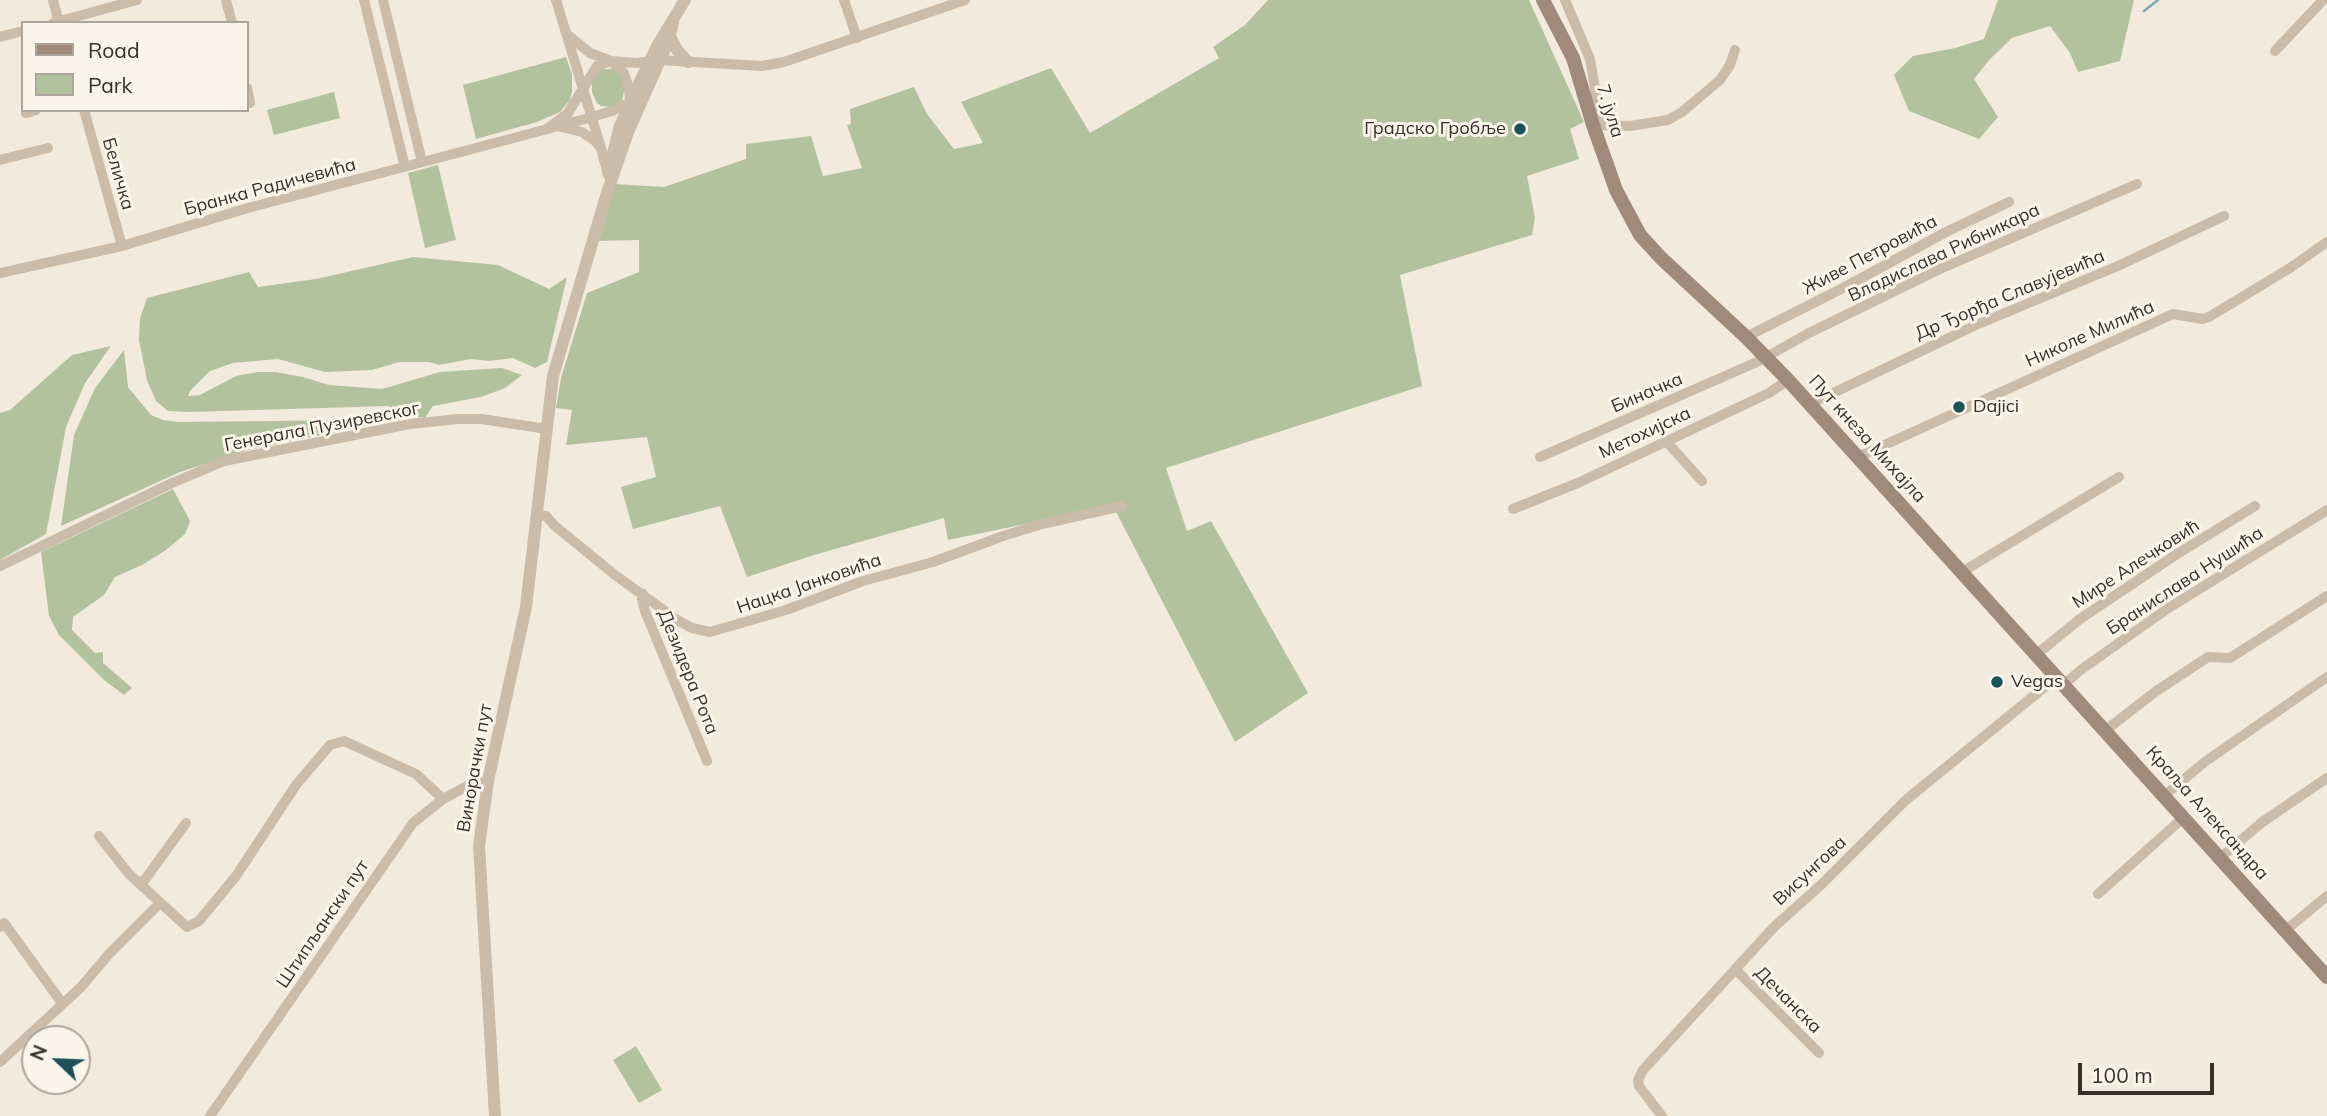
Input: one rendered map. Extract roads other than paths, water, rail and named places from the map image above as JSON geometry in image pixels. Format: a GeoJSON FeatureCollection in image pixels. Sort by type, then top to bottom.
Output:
{"type":"FeatureCollection","features":[{"type":"Feature","properties":{"kind":"main road","name":"7. јула"},"geometry":{"type":"LineString","coordinates":[[1544,0],[1573,58],[1597,124],[1616,190],[1640,234]]}},
{"type":"Feature","properties":{"kind":"main road","name":"Пут кнеза Михајла"},"geometry":{"type":"LineString","coordinates":[[1640,234],[1661,258],[1788,380],[2061,680]]}},
{"type":"Feature","properties":{"kind":"main road","name":"Краља Александра"},"geometry":{"type":"LineString","coordinates":[[2061,680],[2327,976]]}},
{"type":"Feature","properties":{"kind":"street"},"geometry":{"type":"LineString","coordinates":[[53,0],[57,21]]}},
{"type":"Feature","properties":{"kind":"street"},"geometry":{"type":"LineString","coordinates":[[61,21],[137,0]]}},
{"type":"Feature","properties":{"kind":"street"},"geometry":{"type":"LineString","coordinates":[[226,0],[231,21]]}},
{"type":"Feature","properties":{"kind":"street"},"geometry":{"type":"LineString","coordinates":[[364,0],[405,167]]}},
{"type":"Feature","properties":{"kind":"street"},"geometry":{"type":"LineString","coordinates":[[383,0],[422,162]]}},
{"type":"Feature","properties":{"kind":"street"},"geometry":{"type":"LineString","coordinates":[[556,0],[569,36],[608,175]]}},
{"type":"Feature","properties":{"kind":"street"},"geometry":{"type":"LineString","coordinates":[[606,197],[628,132],[685,0]]}},
{"type":"Feature","properties":{"kind":"street"},"geometry":{"type":"LineString","coordinates":[[844,0],[857,38]]}},
{"type":"Feature","properties":{"kind":"street"},"geometry":{"type":"LineString","coordinates":[[552,128],[584,92],[597,66],[611,61],[661,59],[772,65],[965,0]]}},
{"type":"Feature","properties":{"kind":"street"},"geometry":{"type":"LineString","coordinates":[[1565,0],[1590,59],[1597,124],[1649,125],[1668,120],[1682,112],[1720,80],[1730,65],[1735,50]]}},
{"type":"Feature","properties":{"kind":"street"},"geometry":{"type":"LineString","coordinates":[[2274,51],[2323,0]]}},
{"type":"Feature","properties":{"kind":"street"},"geometry":{"type":"LineString","coordinates":[[0,37],[21,32]]}},
{"type":"Feature","properties":{"kind":"street"},"geometry":{"type":"LineString","coordinates":[[606,197],[608,175],[620,126],[630,102],[661,59],[669,32]]}},
{"type":"Feature","properties":{"kind":"street"},"geometry":{"type":"LineString","coordinates":[[669,32],[677,50],[688,62]]}},
{"type":"Feature","properties":{"kind":"street"},"geometry":{"type":"LineString","coordinates":[[569,36],[590,53],[611,61],[627,79],[630,102],[628,132]]}},
{"type":"Feature","properties":{"kind":"street"},"geometry":{"type":"LineString","coordinates":[[584,92],[600,108],[612,111],[630,102],[649,85]]}},
{"type":"Feature","properties":{"kind":"street"},"geometry":{"type":"LineString","coordinates":[[248,93],[250,103]]}},
{"type":"Feature","properties":{"kind":"street","name":"Бранка Радичевића"},"geometry":{"type":"LineString","coordinates":[[0,274],[122,246],[248,208],[612,111]]}},
{"type":"Feature","properties":{"kind":"street","name":"Беличка"},"geometry":{"type":"LineString","coordinates":[[84,112],[122,246]]}},
{"type":"Feature","properties":{"kind":"street"},"geometry":{"type":"LineString","coordinates":[[552,128],[582,132],[600,148]]}},
{"type":"Feature","properties":{"kind":"street"},"geometry":{"type":"LineString","coordinates":[[0,160],[48,148]]}},
{"type":"Feature","properties":{"kind":"street","name":"Владислава Рибникара"},"geometry":{"type":"LineString","coordinates":[[1766,357],[1940,269],[2137,184]]}},
{"type":"Feature","properties":{"kind":"street","name":"Винорачки пут"},"geometry":{"type":"LineString","coordinates":[[495,1116],[478,846],[488,781],[526,607],[553,376],[606,197]]}},
{"type":"Feature","properties":{"kind":"street","name":"Живе Петровића"},"geometry":{"type":"LineString","coordinates":[[1745,337],[2009,202]]}},
{"type":"Feature","properties":{"kind":"street","name":"Др Ђорђа Славујевића"},"geometry":{"type":"LineString","coordinates":[[1810,404],[1976,325],[2118,266],[2224,216]]}},
{"type":"Feature","properties":{"kind":"street","name":"Николе Милића"},"geometry":{"type":"LineString","coordinates":[[1858,457],[2173,314],[2203,319],[2209,317],[2327,242]]}},
{"type":"Feature","properties":{"kind":"street","name":"Биначка"},"geometry":{"type":"LineString","coordinates":[[1540,457],[1766,357]]}},
{"type":"Feature","properties":{"kind":"street","name":"Метохијска"},"geometry":{"type":"LineString","coordinates":[[1513,509],[1580,482],[1769,393],[1788,380]]}},
{"type":"Feature","properties":{"kind":"street","name":"Генерала Пузиревског"},"geometry":{"type":"LineString","coordinates":[[0,566],[224,461],[410,424],[458,419],[482,419],[547,429]]}},
{"type":"Feature","properties":{"kind":"street"},"geometry":{"type":"LineString","coordinates":[[1666,440],[1702,481]]}},
{"type":"Feature","properties":{"kind":"street"},"geometry":{"type":"LineString","coordinates":[[1962,572],[2119,477]]}},
{"type":"Feature","properties":{"kind":"street","name":"Нацка Јанковића"},"geometry":{"type":"LineString","coordinates":[[536,515],[545,516],[615,575],[679,621],[692,628],[710,632],[786,610],[863,581],[933,562],[1041,524],[1122,506]]}},
{"type":"Feature","properties":{"kind":"street","name":"Мире Алечковић"},"geometry":{"type":"LineString","coordinates":[[2036,654],[2080,619],[2255,506]]}},
{"type":"Feature","properties":{"kind":"street","name":"Бранислава Нушића"},"geometry":{"type":"LineString","coordinates":[[2061,680],[2082,669],[2167,608],[2327,510]]}},
{"type":"Feature","properties":{"kind":"street","name":"Дезидера Рота"},"geometry":{"type":"LineString","coordinates":[[643,594],[645,611],[707,761]]}},
{"type":"Feature","properties":{"kind":"street"},"geometry":{"type":"LineString","coordinates":[[2106,730],[2155,692],[2208,657],[2230,658],[2327,596]]}},
{"type":"Feature","properties":{"kind":"street"},"geometry":{"type":"LineString","coordinates":[[2165,795],[2206,761],[2327,677]]}},
{"type":"Feature","properties":{"kind":"street","name":"Висунгова"},"geometry":{"type":"LineString","coordinates":[[1662,1116],[1649,1102],[1638,1080],[1643,1070],[1735,969],[1774,927],[1822,884],[1906,800],[2061,680]]}},
{"type":"Feature","properties":{"kind":"street"},"geometry":{"type":"LineString","coordinates":[[99,836],[122,866],[187,928],[199,921],[244,866],[308,768],[330,745],[344,741],[416,774],[443,799]]}},
{"type":"Feature","properties":{"kind":"street"},"geometry":{"type":"LineString","coordinates":[[2221,857],[2261,823],[2327,778]]}},
{"type":"Feature","properties":{"kind":"street","name":"Штипљански пут"},"geometry":{"type":"LineString","coordinates":[[210,1116],[413,823],[443,799],[472,783],[488,781]]}},
{"type":"Feature","properties":{"kind":"street"},"geometry":{"type":"LineString","coordinates":[[2098,894],[2184,817]]}},
{"type":"Feature","properties":{"kind":"street"},"geometry":{"type":"LineString","coordinates":[[141,885],[186,822]]}},
{"type":"Feature","properties":{"kind":"street"},"geometry":{"type":"LineString","coordinates":[[2286,930],[2327,896]]}},
{"type":"Feature","properties":{"kind":"street"},"geometry":{"type":"LineString","coordinates":[[0,1062],[81,987],[109,954],[159,904]]}},
{"type":"Feature","properties":{"kind":"street"},"geometry":{"type":"LineString","coordinates":[[0,927],[4,923],[62,1003]]}},
{"type":"Feature","properties":{"kind":"street","name":"Дечанска"},"geometry":{"type":"LineString","coordinates":[[1735,969],[1819,1054]]}},
{"type":"Feature","properties":{"kind":"waterway"},"geometry":{"type":"LineString","coordinates":[[2144,11],[2158,0]]}},
{"type":"Feature","properties":{"kind":"place","name":"Градско Гробље"},"geometry":{"type":"Point","coordinates":[1520,129]}},
{"type":"Feature","properties":{"kind":"place","name":"Dajici"},"geometry":{"type":"Point","coordinates":[1959,407]}},
{"type":"Feature","properties":{"kind":"place","name":"Vegas"},"geometry":{"type":"Point","coordinates":[1997,682]}}]}
